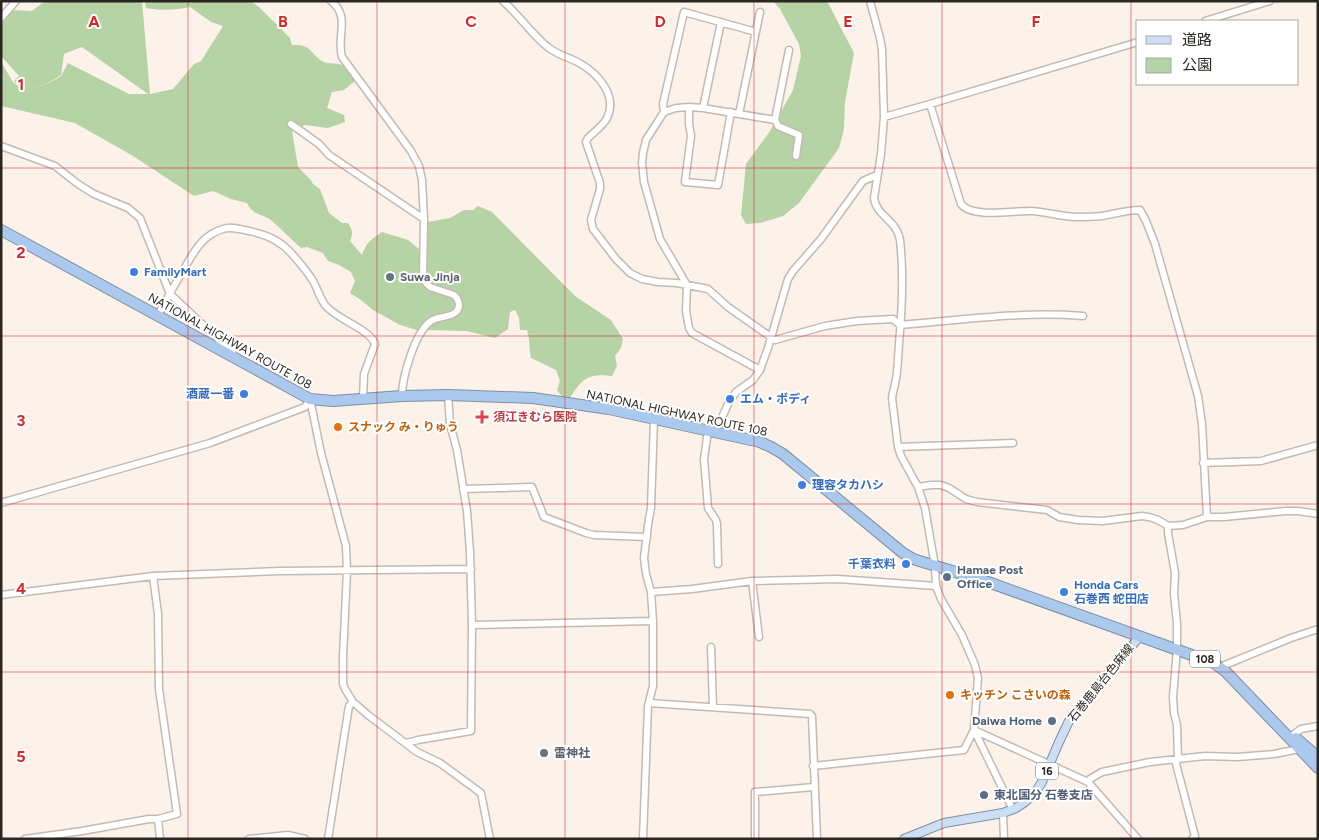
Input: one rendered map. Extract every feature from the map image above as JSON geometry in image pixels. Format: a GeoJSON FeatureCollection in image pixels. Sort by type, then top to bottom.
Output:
{"type":"FeatureCollection","features":[{"type":"Feature","properties":{"kind":"highway","name":"NATIONAL HIGHWAY ROUTE 108"},"geometry":{"type":"LineString","coordinates":[[1,230],[310,399],[333,401],[448,395],[533,398],[609,409],[760,442],[772,447],[790,460],[903,553],[913,559],[988,582],[1208,660],[1220,667],[1318,768]]}},
{"type":"Feature","properties":{"kind":"highway","name":"NATIONAL HIGHWAY ROUTE 108"},"geometry":{"type":"LineString","coordinates":[[1257,705],[1318,757]]}},
{"type":"Feature","properties":{"kind":"main road","name":"石巻鹿島台色麻線"},"geometry":{"type":"LineString","coordinates":[[904,839],[944,823],[1013,810],[1025,802],[1035,793],[1042,782],[1058,742],[1069,721],[1140,636]]}},
{"type":"Feature","properties":{"kind":"street"},"geometry":{"type":"LineString","coordinates":[[1,18],[16,1]]}},
{"type":"Feature","properties":{"kind":"street"},"geometry":{"type":"LineString","coordinates":[[331,1],[338,8],[342,18],[340,45],[342,56],[417,160],[421,172],[424,219],[422,269],[424,281],[430,287],[457,297],[459,306],[456,312],[436,318],[423,328],[408,363],[402,396]]}},
{"type":"Feature","properties":{"kind":"street"},"geometry":{"type":"LineString","coordinates":[[503,1],[550,50],[581,64],[593,73],[609,94],[610,107],[607,118],[586,142],[600,183],[591,220],[593,229],[616,259],[630,273],[642,279],[708,288],[728,307],[775,340],[825,326],[893,319],[900,325],[996,317],[1083,316]]}},
{"type":"Feature","properties":{"kind":"street"},"geometry":{"type":"LineString","coordinates":[[813,766],[964,750],[974,730],[978,678],[975,665],[962,635],[941,599],[936,586],[935,566],[925,508],[918,487],[898,448],[892,398],[896,380],[902,287],[899,238],[898,232],[891,222],[874,205],[884,117],[882,49],[870,1]]}},
{"type":"Feature","properties":{"kind":"street"},"geometry":{"type":"LineString","coordinates":[[1208,20],[1270,1]]}},
{"type":"Feature","properties":{"kind":"street"},"geometry":{"type":"LineString","coordinates":[[664,112],[662,104],[684,12],[756,32]]}},
{"type":"Feature","properties":{"kind":"street"},"geometry":{"type":"LineString","coordinates":[[739,114],[760,12]]}},
{"type":"Feature","properties":{"kind":"street"},"geometry":{"type":"LineString","coordinates":[[703,108],[721,22]]}},
{"type":"Feature","properties":{"kind":"street"},"geometry":{"type":"LineString","coordinates":[[884,117],[1136,43]]}},
{"type":"Feature","properties":{"kind":"street"},"geometry":{"type":"LineString","coordinates":[[790,50],[775,120],[778,126],[799,135],[796,156]]}},
{"type":"Feature","properties":{"kind":"street"},"geometry":{"type":"LineString","coordinates":[[930,104],[961,204],[964,208],[1000,213],[1032,211],[1074,217],[1103,216],[1122,211],[1140,210],[1155,244],[1198,396],[1202,424],[1207,517]]}},
{"type":"Feature","properties":{"kind":"street"},"geometry":{"type":"LineString","coordinates":[[689,107],[691,136],[685,182],[718,185],[731,112]]}},
{"type":"Feature","properties":{"kind":"street"},"geometry":{"type":"LineString","coordinates":[[760,370],[692,333],[688,328],[686,311],[687,284],[660,239],[644,182],[642,163],[646,140],[664,112],[676,108],[703,108],[775,120]]}},
{"type":"Feature","properties":{"kind":"street"},"geometry":{"type":"LineString","coordinates":[[291,124],[319,144],[330,155],[424,219]]}},
{"type":"Feature","properties":{"kind":"street"},"geometry":{"type":"LineString","coordinates":[[1,146],[55,166],[94,194],[128,208],[140,218],[170,294],[240,360]]}},
{"type":"Feature","properties":{"kind":"street"},"geometry":{"type":"LineString","coordinates":[[718,564],[717,524],[708,508],[704,459],[712,432],[736,392],[753,380],[760,370],[788,279],[793,271],[821,239],[863,181],[877,175]]}},
{"type":"Feature","properties":{"kind":"street"},"geometry":{"type":"LineString","coordinates":[[158,315],[201,242],[221,229],[230,227],[258,232],[277,241],[291,252],[312,280],[325,304],[332,312],[374,340],[375,344],[364,374],[363,399]]}},
{"type":"Feature","properties":{"kind":"street"},"geometry":{"type":"LineString","coordinates":[[406,744],[418,740],[471,731],[471,569],[467,510],[457,450],[450,424],[448,395]]}},
{"type":"Feature","properties":{"kind":"street"},"geometry":{"type":"LineString","coordinates":[[1,503],[225,438],[305,407],[310,399]]}},
{"type":"Feature","properties":{"kind":"street"},"geometry":{"type":"LineString","coordinates":[[310,399],[321,453],[346,546],[347,571],[342,657],[343,684],[345,689],[353,702],[368,715],[417,752],[440,763],[481,793],[490,839]]}},
{"type":"Feature","properties":{"kind":"street"},"geometry":{"type":"LineString","coordinates":[[643,839],[649,703],[653,686],[651,592],[644,558],[651,508],[654,419]]}},
{"type":"Feature","properties":{"kind":"street"},"geometry":{"type":"LineString","coordinates":[[898,448],[1014,443]]}},
{"type":"Feature","properties":{"kind":"street"},"geometry":{"type":"LineString","coordinates":[[1203,464],[1261,462],[1318,445]]}},
{"type":"Feature","properties":{"kind":"street"},"geometry":{"type":"LineString","coordinates":[[463,489],[532,486],[544,517],[586,534],[647,536]]}},
{"type":"Feature","properties":{"kind":"street"},"geometry":{"type":"LineString","coordinates":[[918,487],[941,486],[949,488],[966,499],[977,502],[1047,510],[1059,517],[1091,521],[1150,516],[1168,526],[1207,517],[1286,511],[1318,514]]}},
{"type":"Feature","properties":{"kind":"street"},"geometry":{"type":"LineString","coordinates":[[1168,526],[1175,572],[1174,594],[1177,623],[1173,697],[1177,725],[1177,760],[1195,836],[1192,839]]}},
{"type":"Feature","properties":{"kind":"street"},"geometry":{"type":"LineString","coordinates":[[1,595],[153,576],[280,571],[471,569]]}},
{"type":"Feature","properties":{"kind":"street"},"geometry":{"type":"LineString","coordinates":[[25,839],[158,819],[178,814],[161,710],[158,614],[153,576]]}},
{"type":"Feature","properties":{"kind":"street"},"geometry":{"type":"LineString","coordinates":[[651,592],[752,581],[838,579],[936,586]]}},
{"type":"Feature","properties":{"kind":"street"},"geometry":{"type":"LineString","coordinates":[[752,581],[759,637]]}},
{"type":"Feature","properties":{"kind":"street"},"geometry":{"type":"LineString","coordinates":[[472,625],[653,621]]}},
{"type":"Feature","properties":{"kind":"street"},"geometry":{"type":"LineString","coordinates":[[1220,667],[1318,629]]}},
{"type":"Feature","properties":{"kind":"street"},"geometry":{"type":"LineString","coordinates":[[711,647],[713,707]]}},
{"type":"Feature","properties":{"kind":"street"},"geometry":{"type":"LineString","coordinates":[[328,839],[349,706],[353,702]]}},
{"type":"Feature","properties":{"kind":"street"},"geometry":{"type":"LineString","coordinates":[[649,703],[810,714],[812,718],[817,839]]}},
{"type":"Feature","properties":{"kind":"street"},"geometry":{"type":"LineString","coordinates":[[1293,735],[1301,729],[1318,726]]}},
{"type":"Feature","properties":{"kind":"street"},"geometry":{"type":"LineString","coordinates":[[974,730],[1049,766],[1088,782],[1138,839]]}},
{"type":"Feature","properties":{"kind":"street"},"geometry":{"type":"LineString","coordinates":[[974,730],[1013,810]]}},
{"type":"Feature","properties":{"kind":"street"},"geometry":{"type":"LineString","coordinates":[[1088,782],[1102,772],[1150,762],[1205,756],[1238,757],[1274,754],[1299,749]]}},
{"type":"Feature","properties":{"kind":"street"},"geometry":{"type":"LineString","coordinates":[[755,839],[756,792],[814,787]]}},
{"type":"Feature","properties":{"kind":"street"},"geometry":{"type":"LineString","coordinates":[[1003,813],[1004,839]]}},
{"type":"Feature","properties":{"kind":"street"},"geometry":{"type":"LineString","coordinates":[[158,819],[160,839]]}},
{"type":"Feature","properties":{"kind":"street"},"geometry":{"type":"LineString","coordinates":[[249,839],[288,835],[305,839]]}},
{"type":"Feature","properties":{"kind":"green space"},"geometry":{"type":"Polygon","coordinates":[[[45,1],[142,1],[150,94],[173,89],[194,64],[201,61],[223,26],[211,22],[190,7],[168,10],[151,9],[146,8],[145,1],[251,1],[290,38],[292,45],[306,47],[322,61],[342,65],[355,81],[344,90],[332,92],[327,108],[344,115],[345,122],[328,128],[305,125],[292,131],[298,167],[320,189],[329,213],[342,223],[348,223],[352,232],[350,241],[362,255],[370,241],[382,232],[408,240],[420,250],[428,249],[428,222],[450,218],[464,210],[473,210],[478,206],[492,212],[575,296],[611,320],[623,339],[621,348],[615,356],[617,366],[612,376],[597,375],[587,378],[582,381],[570,398],[563,398],[557,390],[560,381],[556,370],[531,358],[527,330],[520,330],[519,318],[515,310],[510,312],[508,329],[495,338],[467,331],[417,330],[400,325],[373,310],[350,293],[355,281],[351,272],[328,261],[323,253],[307,247],[301,248],[272,221],[252,211],[247,203],[231,199],[213,191],[194,196],[133,156],[75,123],[1,106],[1,66],[3,65],[13,82],[21,89],[14,81],[19,76],[1,56],[1,23],[12,10],[32,11],[45,1]],[[82,47],[64,54],[61,75],[48,83],[23,92],[49,83],[61,76],[68,63],[129,94],[148,94],[82,47]]]}},
{"type":"Feature","properties":{"kind":"green space"},"geometry":{"type":"Polygon","coordinates":[[[773,1],[827,1],[854,53],[845,102],[844,129],[839,148],[799,203],[783,216],[760,223],[746,224],[741,215],[746,164],[770,131],[793,90],[801,56],[799,44],[780,9],[773,1]]]}},
{"type":"Feature","properties":{"kind":"place","name":"FamilyMart"},"geometry":{"type":"Point","coordinates":[134,272]}},
{"type":"Feature","properties":{"kind":"place","name":"Suwa Jinja"},"geometry":{"type":"Point","coordinates":[390,277]}},
{"type":"Feature","properties":{"kind":"place","name":"酒蔵一番"},"geometry":{"type":"Point","coordinates":[244,394]}},
{"type":"Feature","properties":{"kind":"place","name":"エム・ボディ"},"geometry":{"type":"Point","coordinates":[730,399]}},
{"type":"Feature","properties":{"kind":"place","name":"須江きむら医院"},"geometry":{"type":"Point","coordinates":[482,417]}},
{"type":"Feature","properties":{"kind":"place","name":"スナック み・りゅう"},"geometry":{"type":"Point","coordinates":[338,427]}},
{"type":"Feature","properties":{"kind":"place","name":"理容タカハシ"},"geometry":{"type":"Point","coordinates":[802,485]}},
{"type":"Feature","properties":{"kind":"place","name":"千葉衣料"},"geometry":{"type":"Point","coordinates":[906,564]}},
{"type":"Feature","properties":{"kind":"place","name":"Hamae Post Office"},"geometry":{"type":"Point","coordinates":[947,577]}},
{"type":"Feature","properties":{"kind":"place","name":"Honda Cars 石巻西 蛇田店"},"geometry":{"type":"Point","coordinates":[1064,592]}},
{"type":"Feature","properties":{"kind":"place","name":"キッチン こさいの森"},"geometry":{"type":"Point","coordinates":[950,695]}},
{"type":"Feature","properties":{"kind":"place","name":"Daiwa Home"},"geometry":{"type":"Point","coordinates":[1052,721]}},
{"type":"Feature","properties":{"kind":"place","name":"雷神社"},"geometry":{"type":"Point","coordinates":[544,753]}},
{"type":"Feature","properties":{"kind":"place","name":"東北国分 石巻支店"},"geometry":{"type":"Point","coordinates":[984,795]}}]}
